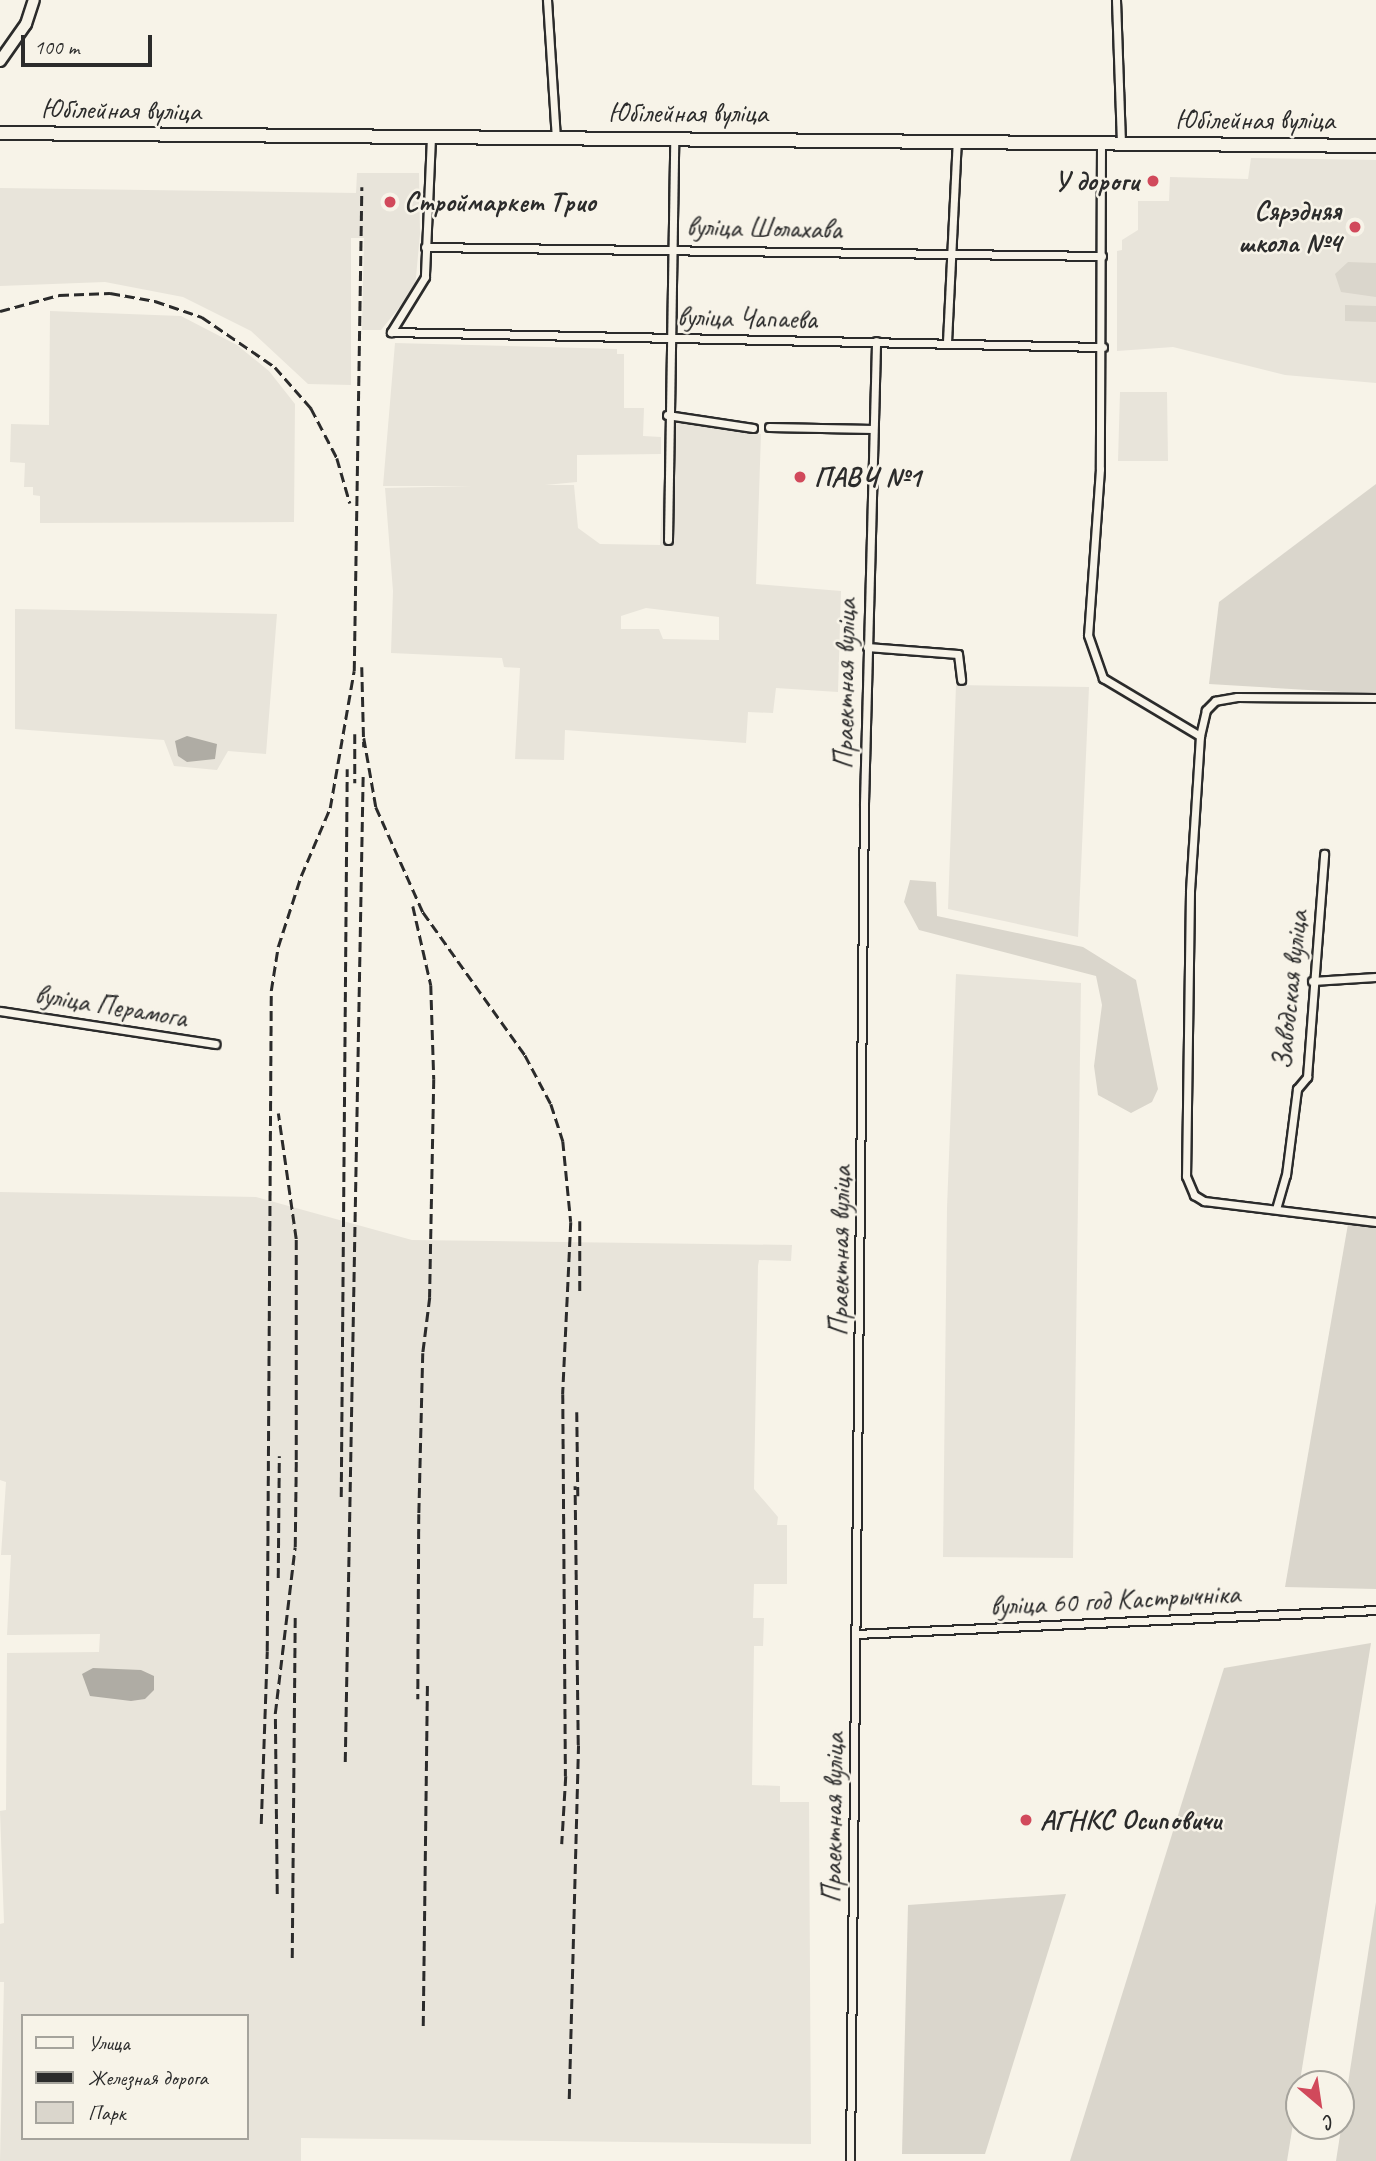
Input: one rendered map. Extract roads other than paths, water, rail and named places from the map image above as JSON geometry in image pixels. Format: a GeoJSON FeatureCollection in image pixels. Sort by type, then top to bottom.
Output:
{"type":"FeatureCollection","features":[{"type":"Feature","properties":{"kind":"main road","name":"Юбілейная вуліца"},"geometry":{"type":"LineString","coordinates":[[0,133],[674,137],[1376,146]]}},
{"type":"Feature","properties":{"kind":"street"},"geometry":{"type":"LineString","coordinates":[[0,61],[26,24],[34,0]]}},
{"type":"Feature","properties":{"kind":"street"},"geometry":{"type":"LineString","coordinates":[[547,0],[556,138]]}},
{"type":"Feature","properties":{"kind":"street"},"geometry":{"type":"LineString","coordinates":[[1116,0],[1121,144]]}},
{"type":"Feature","properties":{"kind":"street"},"geometry":{"type":"LineString","coordinates":[[425,247],[430,137]]}},
{"type":"Feature","properties":{"kind":"street"},"geometry":{"type":"LineString","coordinates":[[668,540],[667,415],[674,137]]}},
{"type":"Feature","properties":{"kind":"street"},"geometry":{"type":"LineString","coordinates":[[947,342],[957,141]]}},
{"type":"Feature","properties":{"kind":"street"},"geometry":{"type":"LineString","coordinates":[[1101,144],[1103,346],[1100,469],[1088,635],[1094,659],[1103,678],[1200,736]]}},
{"type":"Feature","properties":{"kind":"street","name":"вуліца Шолахава"},"geometry":{"type":"LineString","coordinates":[[425,247],[952,251],[1102,256]]}},
{"type":"Feature","properties":{"kind":"street","name":"вуліца Чапаева"},"geometry":{"type":"LineString","coordinates":[[425,247],[425,277],[391,332],[1103,346]]}},
{"type":"Feature","properties":{"kind":"street","name":"Праектная вуліца"},"geometry":{"type":"LineString","coordinates":[[850,2161],[867,647],[876,341]]}},
{"type":"Feature","properties":{"kind":"street"},"geometry":{"type":"LineString","coordinates":[[667,415],[753,428]]}},
{"type":"Feature","properties":{"kind":"street"},"geometry":{"type":"LineString","coordinates":[[769,427],[873,429]]}},
{"type":"Feature","properties":{"kind":"street"},"geometry":{"type":"LineString","coordinates":[[867,647],[958,654],[961,680]]}},
{"type":"Feature","properties":{"kind":"street"},"geometry":{"type":"LineString","coordinates":[[1376,698],[1215,701],[1206,710],[1200,736],[1190,892],[1186,1176],[1194,1195],[1204,1201],[1376,1222]]}},
{"type":"Feature","properties":{"kind":"street","name":"Заводская вуліца"},"geometry":{"type":"LineString","coordinates":[[1276,1209],[1286,1175],[1297,1089],[1307,1077],[1312,981],[1324,854]]}},
{"type":"Feature","properties":{"kind":"street"},"geometry":{"type":"LineString","coordinates":[[1312,981],[1376,977]]}},
{"type":"Feature","properties":{"kind":"street","name":"вуліца Перамога"},"geometry":{"type":"LineString","coordinates":[[0,1011],[215,1044]]}},
{"type":"Feature","properties":{"kind":"street","name":"вуліца 60 год Кастрычніка"},"geometry":{"type":"LineString","coordinates":[[856,1634],[1376,1610]]}},
{"type":"Feature","properties":{"kind":"railway"},"geometry":{"type":"LineString","coordinates":[[261,1824],[267,1651],[271,991],[278,947],[301,876],[330,808],[354,671],[362,187]]}},
{"type":"Feature","properties":{"kind":"railway"},"geometry":{"type":"LineString","coordinates":[[0,311],[59,295],[110,293],[155,301],[202,317],[275,367],[311,408],[337,458],[350,503]]}},
{"type":"Feature","properties":{"kind":"railway"},"geometry":{"type":"LineString","coordinates":[[362,667],[364,747]]}},
{"type":"Feature","properties":{"kind":"railway"},"geometry":{"type":"LineString","coordinates":[[355,734],[355,783]]}},
{"type":"Feature","properties":{"kind":"railway"},"geometry":{"type":"LineString","coordinates":[[364,738],[376,807],[423,912],[525,1055],[551,1104],[563,1141],[571,1222],[563,1394],[566,1776],[562,1844]]}},
{"type":"Feature","properties":{"kind":"railway"},"geometry":{"type":"LineString","coordinates":[[341,1497],[347,769]]}},
{"type":"Feature","properties":{"kind":"railway"},"geometry":{"type":"LineString","coordinates":[[345,1762],[363,772]]}},
{"type":"Feature","properties":{"kind":"railway"},"geometry":{"type":"LineString","coordinates":[[413,906],[431,985],[434,1079],[430,1297],[423,1353],[418,1699]]}},
{"type":"Feature","properties":{"kind":"railway"},"geometry":{"type":"LineString","coordinates":[[277,1894],[275,1714],[295,1547],[296,1460],[296,1239],[278,1113]]}},
{"type":"Feature","properties":{"kind":"railway"},"geometry":{"type":"LineString","coordinates":[[580,1221],[580,1293]]}},
{"type":"Feature","properties":{"kind":"railway"},"geometry":{"type":"LineString","coordinates":[[577,1412],[578,1496]]}},
{"type":"Feature","properties":{"kind":"railway"},"geometry":{"type":"LineString","coordinates":[[278,1578],[279,1456]]}},
{"type":"Feature","properties":{"kind":"railway"},"geometry":{"type":"LineString","coordinates":[[569,2099],[578,1745],[575,1486]]}},
{"type":"Feature","properties":{"kind":"railway"},"geometry":{"type":"LineString","coordinates":[[292,1958],[295,1614]]}},
{"type":"Feature","properties":{"kind":"railway"},"geometry":{"type":"LineString","coordinates":[[423,2026],[427,1685]]}},
{"type":"Feature","properties":{"kind":"place","name":"У дороги"},"geometry":{"type":"Point","coordinates":[1153,181]}},
{"type":"Feature","properties":{"kind":"place","name":"Строймаркет Трио"},"geometry":{"type":"Point","coordinates":[390,202]}},
{"type":"Feature","properties":{"kind":"place","name":"Сярэдняя школа №4"},"geometry":{"type":"Point","coordinates":[1355,227]}},
{"type":"Feature","properties":{"kind":"place","name":"ПАВЧ №1"},"geometry":{"type":"Point","coordinates":[800,477]}},
{"type":"Feature","properties":{"kind":"place","name":"АГНКС Осиповичи"},"geometry":{"type":"Point","coordinates":[1026,1820]}}]}
